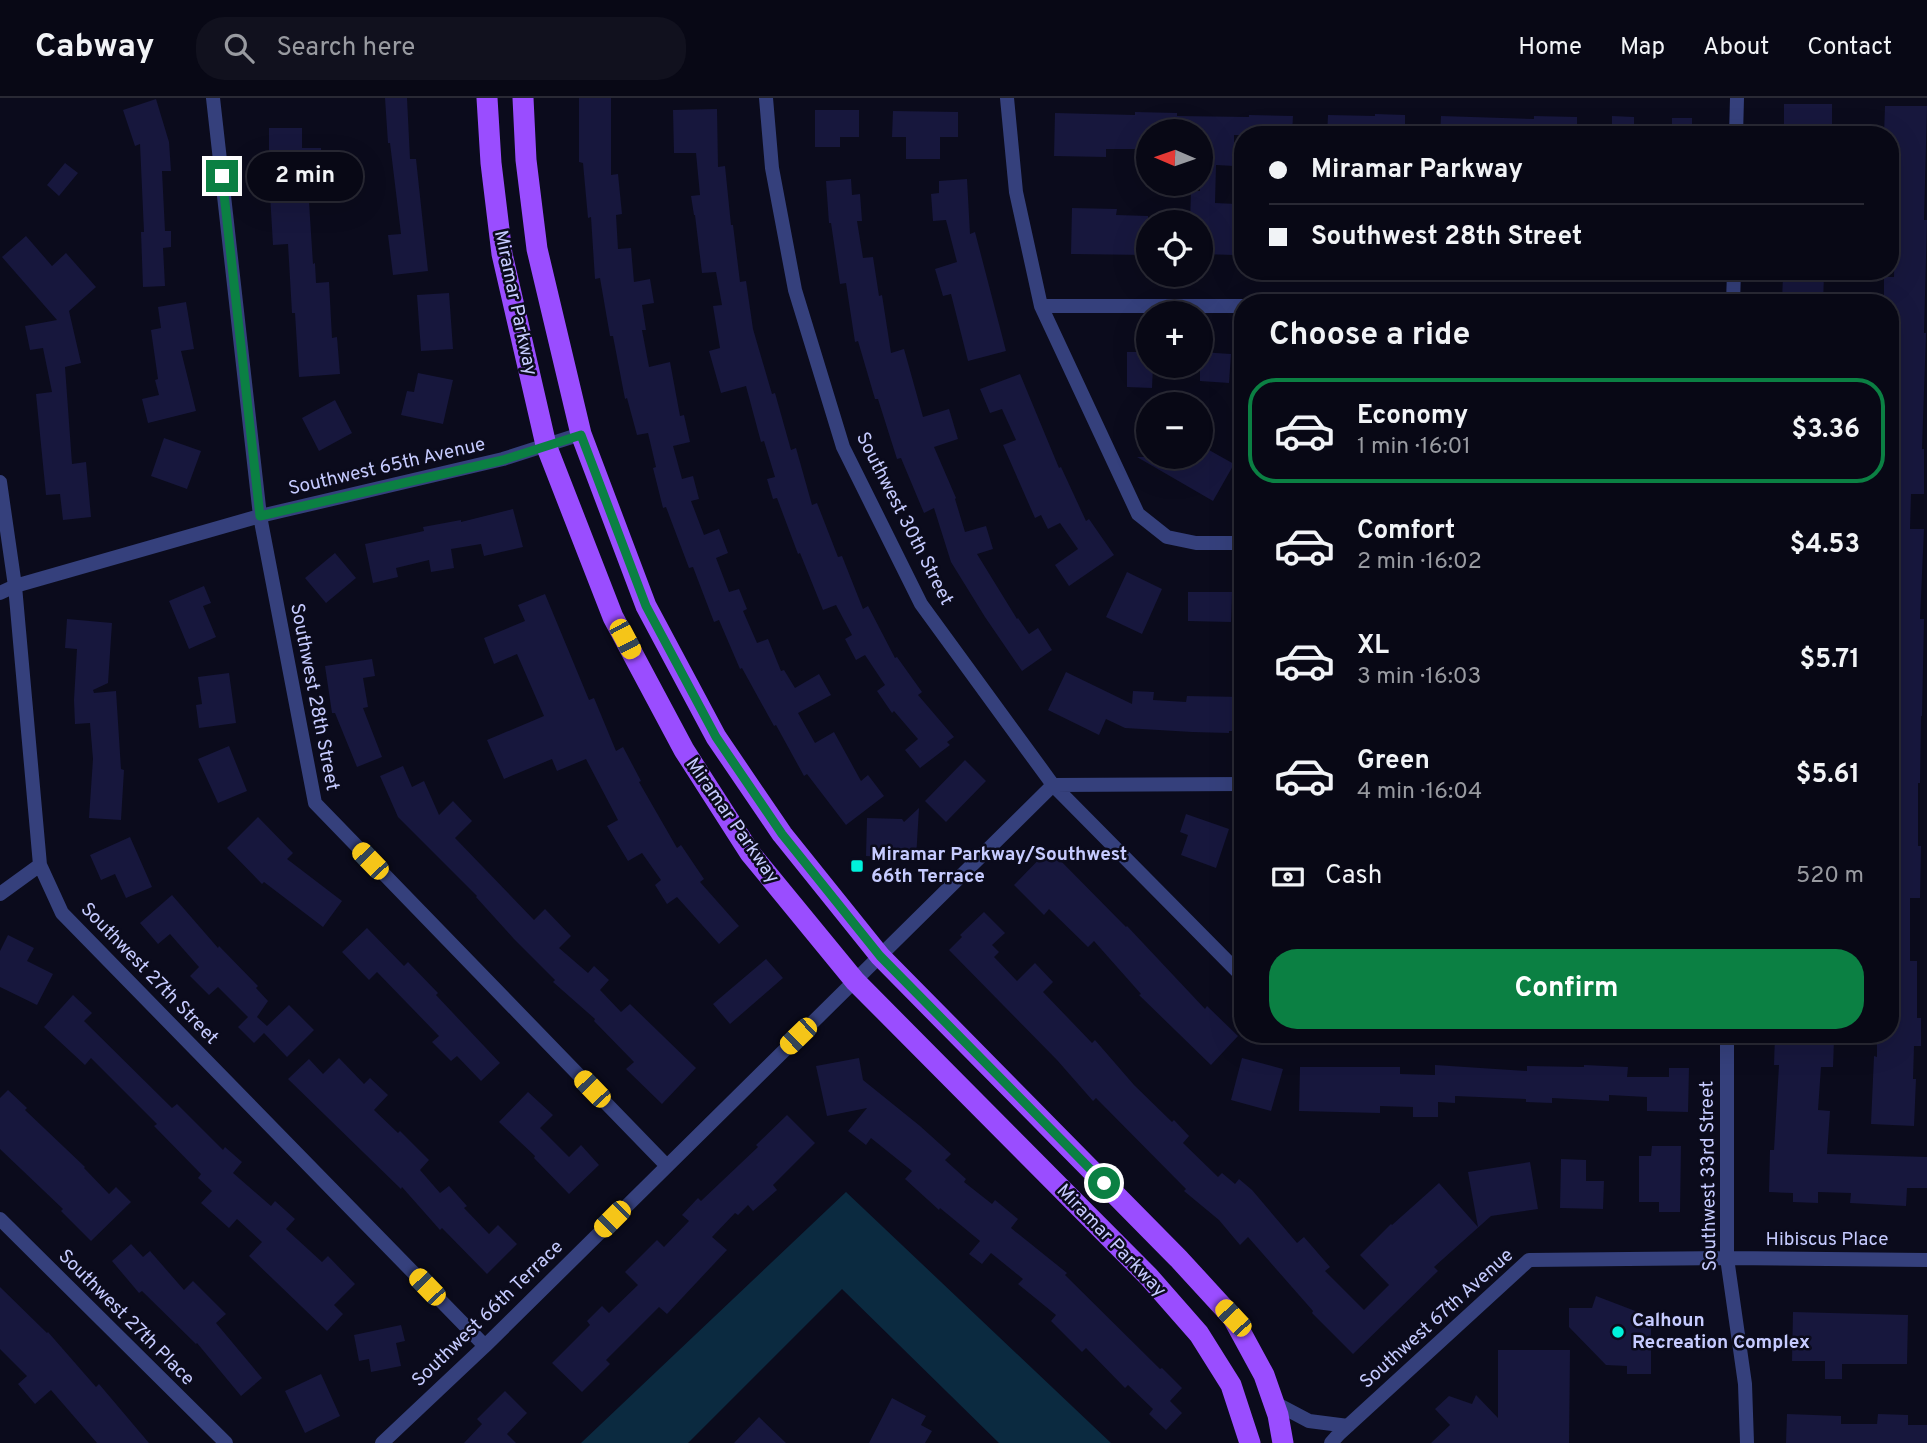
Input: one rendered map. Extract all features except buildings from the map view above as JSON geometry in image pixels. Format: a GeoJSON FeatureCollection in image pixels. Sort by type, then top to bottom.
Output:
{"type":"FeatureCollection","features":[{"type":"Feature","properties":{"kind":"main road","name":"Miramar Parkway"},"geometry":{"type":"LineString","coordinates":[[487,98],[491,163],[502,254],[546,445],[613,617],[684,750],[750,853],[855,981],[1149,1277],[1199,1334],[1230,1385],[1250,1443]]}},
{"type":"Feature","properties":{"kind":"main road","name":"Miramar Parkway"},"geometry":{"type":"LineString","coordinates":[[523,98],[526,160],[537,249],[581,435],[646,606],[716,737],[782,834],[880,956],[1178,1258],[1233,1318],[1264,1375],[1278,1415],[1283,1443]]}},
{"type":"Feature","properties":{"kind":"street","name":"Southwest 28th Street"},"geometry":{"type":"LineString","coordinates":[[213,98],[260,516],[315,803],[666,1165]]}},
{"type":"Feature","properties":{"kind":"street","name":"Southwest 30th Street"},"geometry":{"type":"LineString","coordinates":[[766,98],[772,168],[795,290],[843,447],[921,604],[1053,785],[1234,968]]}},
{"type":"Feature","properties":{"kind":"street"},"geometry":{"type":"LineString","coordinates":[[1007,98],[1016,191],[1041,306],[1138,514],[1167,537],[1196,543],[1234,543]]}},
{"type":"Feature","properties":{"kind":"street"},"geometry":{"type":"LineString","coordinates":[[1736,126],[1737,98]]}},
{"type":"Feature","properties":{"kind":"street"},"geometry":{"type":"LineString","coordinates":[[1041,306],[1234,306]]}},
{"type":"Feature","properties":{"kind":"street","name":"Southwest 65th Avenue"},"geometry":{"type":"LineString","coordinates":[[0,593],[15,586],[260,516],[503,460],[581,435]]}},
{"type":"Feature","properties":{"kind":"street","name":"Southwest 27th Street"},"geometry":{"type":"LineString","coordinates":[[0,482],[15,586],[40,865],[62,913],[485,1346]]}},
{"type":"Feature","properties":{"kind":"street"},"geometry":{"type":"LineString","coordinates":[[1053,785],[1234,784]]}},
{"type":"Feature","properties":{"kind":"street","name":"Southwest 66th Terrace"},"geometry":{"type":"LineString","coordinates":[[382,1443],[485,1346],[1053,785]]}},
{"type":"Feature","properties":{"kind":"street"},"geometry":{"type":"LineString","coordinates":[[0,894],[40,865]]}},
{"type":"Feature","properties":{"kind":"street","name":"Southwest 33rd Street"},"geometry":{"type":"LineString","coordinates":[[1727,1043],[1727,1258],[1745,1384],[1747,1443]]}},
{"type":"Feature","properties":{"kind":"street","name":"Southwest 27th Place"},"geometry":{"type":"LineString","coordinates":[[0,1219],[226,1443]]}},
{"type":"Feature","properties":{"kind":"street","name":"Hibiscus Place"},"geometry":{"type":"LineString","coordinates":[[1727,1258],[1927,1260]]}},
{"type":"Feature","properties":{"kind":"street","name":"Southwest 67th Avenue"},"geometry":{"type":"LineString","coordinates":[[1331,1443],[1529,1260],[1727,1258]]}},
{"type":"Feature","properties":{"kind":"street"},"geometry":{"type":"LineString","coordinates":[[1273,1402],[1309,1421],[1348,1426]]}},
{"type":"Feature","properties":{"kind":"water"},"geometry":{"type":"Polygon","coordinates":[[[846,1192],[1111,1443],[999,1443],[842,1289],[688,1443],[581,1443],[846,1192]]]}},
{"type":"Feature","properties":{"kind":"place","name":"Miramar Parkway/Southwest 66th Terrace"},"geometry":{"type":"Point","coordinates":[857,866]}},
{"type":"Feature","properties":{"kind":"place","name":"Calhoun Recreation Complex"},"geometry":{"type":"Point","coordinates":[1618,1332]}},
{"type":"Feature","properties":{"kind":"route"},"geometry":{"type":"LineString","coordinates":[[222,176],[260,516],[503,460],[581,435],[646,606],[716,737],[782,834],[880,956],[1104,1183]]}}]}
